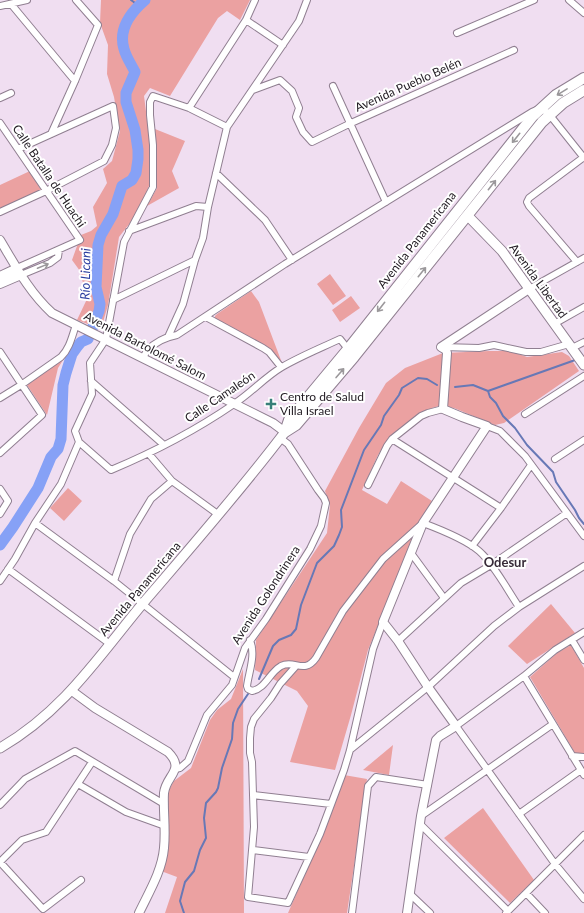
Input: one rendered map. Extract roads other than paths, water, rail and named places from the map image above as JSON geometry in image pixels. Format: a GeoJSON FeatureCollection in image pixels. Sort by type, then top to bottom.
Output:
{"type":"FeatureCollection","features":[{"type":"Feature","properties":{"kind":"main road","name":"Avenida Panamericana"},"geometry":{"type":"LineString","coordinates":[[0,748],[37,723],[72,691],[143,604],[219,515],[283,435],[296,425],[354,357],[467,217],[556,96],[584,78]]}},
{"type":"Feature","properties":{"kind":"main road","name":"Avenida Panamericana"},"geometry":{"type":"LineString","coordinates":[[283,435],[289,420],[348,349],[457,211],[545,111],[563,103],[584,90]]}},
{"type":"Feature","properties":{"kind":"main road","name":"Avenida Libertad"},"geometry":{"type":"LineString","coordinates":[[457,211],[467,217],[502,251],[584,365]]}},
{"type":"Feature","properties":{"kind":"street"},"geometry":{"type":"LineString","coordinates":[[0,6],[27,0]]}},
{"type":"Feature","properties":{"kind":"street"},"geometry":{"type":"LineString","coordinates":[[51,134],[98,25],[76,0]]}},
{"type":"Feature","properties":{"kind":"street"},"geometry":{"type":"LineString","coordinates":[[190,108],[246,20],[255,0]]}},
{"type":"Feature","properties":{"kind":"street"},"geometry":{"type":"LineString","coordinates":[[168,337],[183,304],[195,260],[203,238],[208,207],[227,127],[299,21],[307,0]]}},
{"type":"Feature","properties":{"kind":"street"},"geometry":{"type":"LineString","coordinates":[[457,33],[534,0]]}},
{"type":"Feature","properties":{"kind":"street"},"geometry":{"type":"LineString","coordinates":[[569,0],[584,13]]}},
{"type":"Feature","properties":{"kind":"street"},"geometry":{"type":"LineString","coordinates":[[11,4],[75,81]]}},
{"type":"Feature","properties":{"kind":"street"},"geometry":{"type":"LineString","coordinates":[[246,20],[283,45]]}},
{"type":"Feature","properties":{"kind":"street","name":"Avenida Pueblo Belén"},"geometry":{"type":"LineString","coordinates":[[253,90],[280,80],[292,91],[299,108],[296,117],[302,132],[312,142],[514,50]]}},
{"type":"Feature","properties":{"kind":"street"},"geometry":{"type":"LineString","coordinates":[[332,86],[386,202]]}},
{"type":"Feature","properties":{"kind":"street"},"geometry":{"type":"LineString","coordinates":[[0,98],[11,93]]}},
{"type":"Feature","properties":{"kind":"street"},"geometry":{"type":"LineString","coordinates":[[0,581],[35,523],[61,484],[79,442],[75,431],[92,394],[90,363],[106,339],[124,242],[153,187],[153,146],[150,102],[153,96],[190,108],[227,127]]}},
{"type":"Feature","properties":{"kind":"street"},"geometry":{"type":"LineString","coordinates":[[0,212],[46,191],[104,161],[112,145],[116,128],[112,106],[18,149]]}},
{"type":"Feature","properties":{"kind":"street"},"geometry":{"type":"LineString","coordinates":[[143,358],[148,350],[168,337],[177,335],[292,260],[532,112],[545,111],[584,157],[529,198],[527,202],[577,262]]}},
{"type":"Feature","properties":{"kind":"street","name":"Calle Batalla de Huachi"},"geometry":{"type":"LineString","coordinates":[[0,123],[80,240],[59,250],[58,257],[50,263],[19,271]]}},
{"type":"Feature","properties":{"kind":"street"},"geometry":{"type":"LineString","coordinates":[[216,173],[265,220],[292,260]]}},
{"type":"Feature","properties":{"kind":"street"},"geometry":{"type":"LineString","coordinates":[[129,231],[196,206],[208,207]]}},
{"type":"Feature","properties":{"kind":"street","name":"Avenida Bartolomé Salom"},"geometry":{"type":"LineString","coordinates":[[0,240],[41,303],[52,313],[97,334],[273,423],[283,435]]}},
{"type":"Feature","properties":{"kind":"street"},"geometry":{"type":"LineString","coordinates":[[442,347],[529,289],[584,258]]}},
{"type":"Feature","properties":{"kind":"street"},"geometry":{"type":"LineString","coordinates":[[113,300],[195,260]]}},
{"type":"Feature","properties":{"kind":"street"},"geometry":{"type":"LineString","coordinates":[[0,276],[19,271]]}},
{"type":"Feature","properties":{"kind":"street"},"geometry":{"type":"LineString","coordinates":[[0,284],[19,271]]}},
{"type":"Feature","properties":{"kind":"street"},"geometry":{"type":"LineString","coordinates":[[554,324],[584,307]]}},
{"type":"Feature","properties":{"kind":"street"},"geometry":{"type":"LineString","coordinates":[[206,317],[269,352],[281,368]]}},
{"type":"Feature","properties":{"kind":"street"},"geometry":{"type":"LineString","coordinates":[[0,398],[22,386],[61,357],[66,352],[76,325]]}},
{"type":"Feature","properties":{"kind":"street","name":"Calle Camaleón"},"geometry":{"type":"LineString","coordinates":[[79,442],[111,470],[149,454],[189,432],[234,404],[281,368],[340,339],[348,349]]}},
{"type":"Feature","properties":{"kind":"street"},"geometry":{"type":"LineString","coordinates":[[442,347],[479,348],[494,344],[526,352],[541,352],[572,349],[584,342]]}},
{"type":"Feature","properties":{"kind":"street"},"geometry":{"type":"LineString","coordinates":[[442,347],[447,353],[443,409]]}},
{"type":"Feature","properties":{"kind":"street"},"geometry":{"type":"LineString","coordinates":[[0,352],[42,415],[0,453]]}},
{"type":"Feature","properties":{"kind":"street"},"geometry":{"type":"LineString","coordinates":[[525,414],[584,376]]}},
{"type":"Feature","properties":{"kind":"street"},"geometry":{"type":"LineString","coordinates":[[91,381],[164,445]]}},
{"type":"Feature","properties":{"kind":"street"},"geometry":{"type":"LineString","coordinates":[[368,485],[392,439],[421,416],[443,409],[500,431],[511,441],[531,465],[584,536]]}},
{"type":"Feature","properties":{"kind":"street"},"geometry":{"type":"LineString","coordinates":[[296,666],[280,684],[254,719],[251,727],[250,753],[252,762],[254,827],[248,897],[288,903],[310,857],[331,804],[350,750],[373,649],[423,523],[487,426]]}},
{"type":"Feature","properties":{"kind":"street","name":"Avenida Golondrinera"},"geometry":{"type":"LineString","coordinates":[[139,913],[154,883],[162,860],[165,826],[164,790],[175,769],[180,768],[188,761],[207,715],[228,692],[242,660],[245,648],[266,619],[310,550],[321,526],[326,503],[324,498],[283,435]]}},
{"type":"Feature","properties":{"kind":"street"},"geometry":{"type":"LineString","coordinates":[[392,439],[501,508]]}},
{"type":"Feature","properties":{"kind":"street"},"geometry":{"type":"LineString","coordinates":[[555,459],[584,440]]}},
{"type":"Feature","properties":{"kind":"street"},"geometry":{"type":"LineString","coordinates":[[149,454],[172,482],[219,515]]}},
{"type":"Feature","properties":{"kind":"street"},"geometry":{"type":"LineString","coordinates":[[472,546],[531,465]]}},
{"type":"Feature","properties":{"kind":"street"},"geometry":{"type":"LineString","coordinates":[[114,581],[130,534],[151,499],[172,482]]}},
{"type":"Feature","properties":{"kind":"street"},"geometry":{"type":"LineString","coordinates":[[0,489],[8,501],[0,514]]}},
{"type":"Feature","properties":{"kind":"street"},"geometry":{"type":"LineString","coordinates":[[398,641],[461,583],[491,565],[567,513]]}},
{"type":"Feature","properties":{"kind":"street"},"geometry":{"type":"LineString","coordinates":[[35,523],[114,581],[234,678]]}},
{"type":"Feature","properties":{"kind":"street"},"geometry":{"type":"LineString","coordinates":[[423,523],[442,530],[479,551],[491,565],[519,607]]}},
{"type":"Feature","properties":{"kind":"street"},"geometry":{"type":"LineString","coordinates":[[250,640],[252,649],[252,663],[247,686],[248,689],[252,691],[263,686],[280,667],[287,665],[306,666],[313,662],[343,611],[383,559],[423,523]]}},
{"type":"Feature","properties":{"kind":"street"},"geometry":{"type":"LineString","coordinates":[[411,553],[444,598]]}},
{"type":"Feature","properties":{"kind":"street"},"geometry":{"type":"LineString","coordinates":[[350,750],[428,687],[494,626],[519,607],[584,566]]}},
{"type":"Feature","properties":{"kind":"street"},"geometry":{"type":"LineString","coordinates":[[8,569],[110,644]]}},
{"type":"Feature","properties":{"kind":"street"},"geometry":{"type":"LineString","coordinates":[[383,622],[398,641],[428,687],[555,864],[584,899]]}},
{"type":"Feature","properties":{"kind":"street"},"geometry":{"type":"LineString","coordinates":[[406,913],[436,740],[524,676],[555,650],[584,632]]}},
{"type":"Feature","properties":{"kind":"street"},"geometry":{"type":"LineString","coordinates":[[572,640],[584,660]]}},
{"type":"Feature","properties":{"kind":"street"},"geometry":{"type":"LineString","coordinates":[[519,814],[582,772],[524,676]]}},
{"type":"Feature","properties":{"kind":"street"},"geometry":{"type":"LineString","coordinates":[[72,691],[95,708],[168,752],[175,762],[175,769]]}},
{"type":"Feature","properties":{"kind":"street"},"geometry":{"type":"LineString","coordinates":[[421,820],[487,769],[553,724]]}},
{"type":"Feature","properties":{"kind":"street"},"geometry":{"type":"LineString","coordinates":[[0,805],[25,779],[75,751],[164,804]]}},
{"type":"Feature","properties":{"kind":"street"},"geometry":{"type":"LineString","coordinates":[[572,756],[584,757]]}},
{"type":"Feature","properties":{"kind":"street"},"geometry":{"type":"LineString","coordinates":[[81,880],[43,909],[0,862],[22,840],[46,832],[92,762]]}},
{"type":"Feature","properties":{"kind":"street"},"geometry":{"type":"LineString","coordinates":[[352,913],[368,786],[376,777],[428,785]]}},
{"type":"Feature","properties":{"kind":"street"},"geometry":{"type":"LineString","coordinates":[[78,784],[126,812],[165,826]]}},
{"type":"Feature","properties":{"kind":"street"},"geometry":{"type":"LineString","coordinates":[[253,795],[331,804]]}},
{"type":"Feature","properties":{"kind":"street"},"geometry":{"type":"LineString","coordinates":[[421,820],[507,912],[555,864],[583,839]]}},
{"type":"Feature","properties":{"kind":"street"},"geometry":{"type":"LineString","coordinates":[[253,850],[310,857]]}},
{"type":"Feature","properties":{"kind":"street"},"geometry":{"type":"LineString","coordinates":[[526,893],[545,913]]}},
{"type":"Feature","properties":{"kind":"street"},"geometry":{"type":"LineString","coordinates":[[410,894],[430,913]]}},
{"type":"Feature","properties":{"kind":"waterway"},"geometry":{"type":"LineString","coordinates":[[131,0],[139,6]]}},
{"type":"Feature","properties":{"kind":"waterway","name":"Río Licani"},"geometry":{"type":"LineString","coordinates":[[0,545],[38,488],[51,457],[58,449],[61,439],[63,385],[66,373],[72,354],[81,342],[88,339],[99,311],[100,304],[96,287],[98,245],[101,235],[113,214],[122,186],[132,180],[136,173],[138,150],[135,130],[126,102],[126,93],[135,72],[125,52],[123,35],[127,22],[135,10],[145,0]]}},
{"type":"Feature","properties":{"kind":"waterway"},"geometry":{"type":"LineString","coordinates":[[455,387],[473,385],[488,391],[578,359]]}},
{"type":"Feature","properties":{"kind":"waterway"},"geometry":{"type":"LineString","coordinates":[[259,679],[273,646],[279,640],[291,635],[296,629],[301,605],[317,563],[334,546],[342,527],[341,510],[364,450],[381,425],[384,416],[399,395],[402,388],[418,378],[427,379],[437,385]]}},
{"type":"Feature","properties":{"kind":"waterway"},"geometry":{"type":"LineString","coordinates":[[488,391],[490,397],[496,403],[503,416],[515,428],[527,445],[553,472],[556,482],[584,524]]}},
{"type":"Feature","properties":{"kind":"waterway"},"geometry":{"type":"LineString","coordinates":[[184,913],[180,901],[185,882],[194,871],[200,850],[206,838],[204,818],[206,803],[218,788],[222,768],[232,739],[233,723],[238,709],[248,694]]}},
{"type":"Feature","properties":{"kind":"place","name":"Centro de Salud Villa Israel"},"geometry":{"type":"Point","coordinates":[271,404]}},
{"type":"Feature","properties":{"kind":"district","name":"Odesur"},"geometry":{"type":"Point","coordinates":[505,562]}}]}
